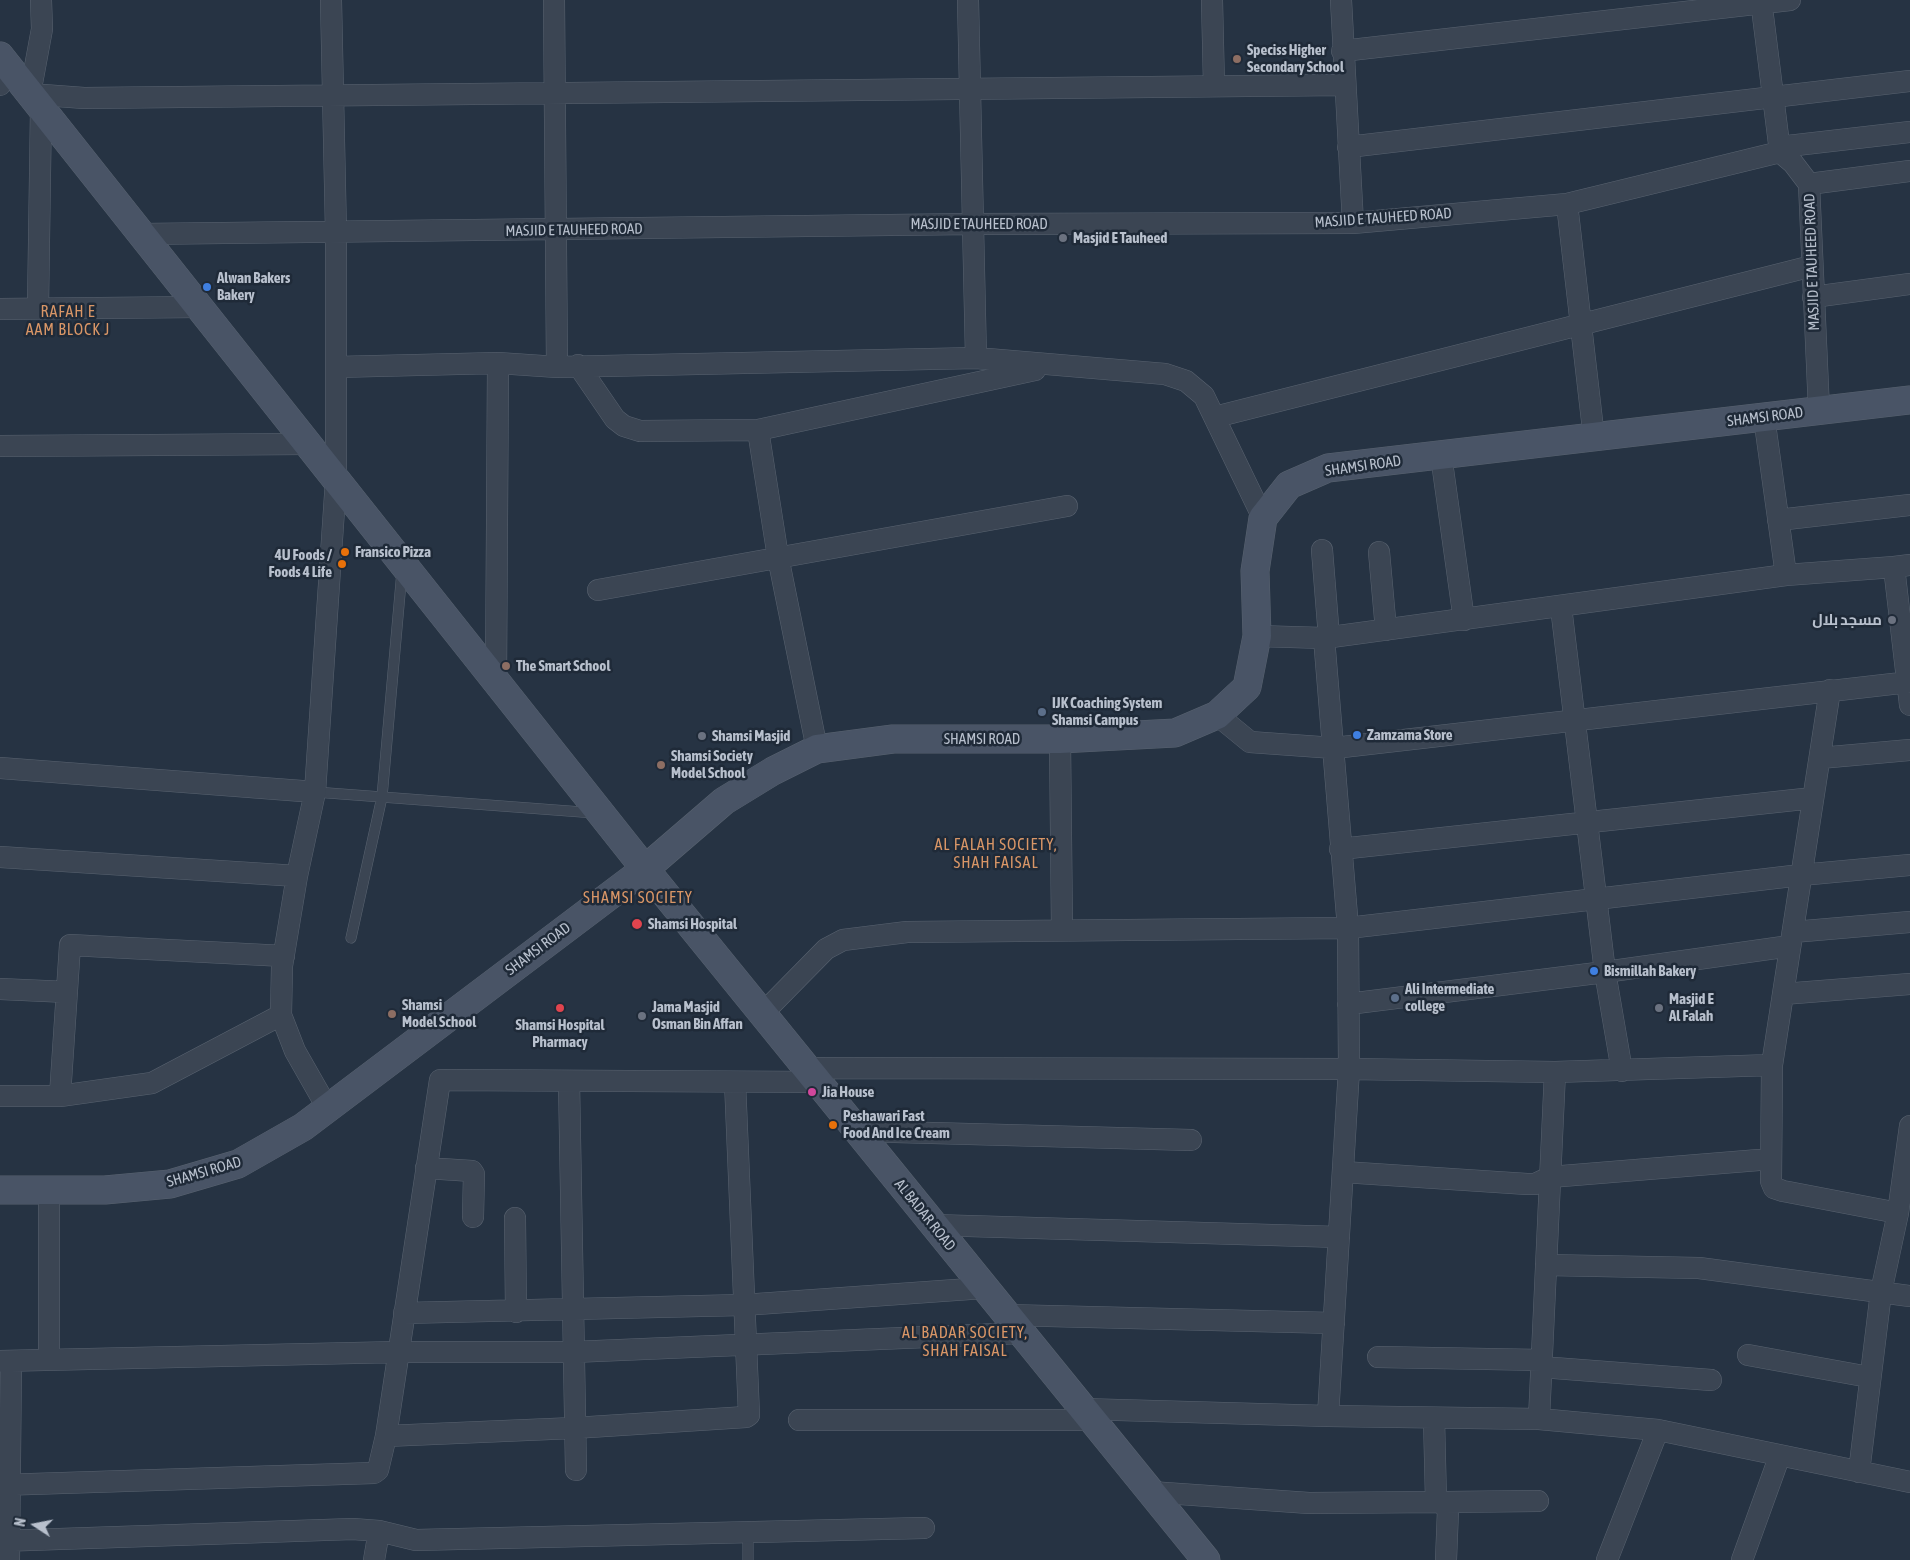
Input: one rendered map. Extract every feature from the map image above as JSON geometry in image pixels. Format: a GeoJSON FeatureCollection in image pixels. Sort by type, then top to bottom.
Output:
{"type":"FeatureCollection","features":[{"type":"Feature","properties":{"kind":"street"},"geometry":{"type":"LineString","coordinates":[[38,308],[36,101],[42,30],[41,0]]}},
{"type":"Feature","properties":{"kind":"street"},"geometry":{"type":"LineString","coordinates":[[328,1109],[295,1051],[282,1015],[284,956],[297,876],[315,792],[336,480],[336,233],[331,0]]}},
{"type":"Feature","properties":{"kind":"street"},"geometry":{"type":"LineString","coordinates":[[554,0],[555,230],[567,366],[615,419],[624,426],[640,431],[758,430],[1058,365]]}},
{"type":"Feature","properties":{"kind":"street"},"geometry":{"type":"LineString","coordinates":[[968,0],[976,358]]}},
{"type":"Feature","properties":{"kind":"street"},"geometry":{"type":"LineString","coordinates":[[1212,0],[1214,86]]}},
{"type":"Feature","properties":{"kind":"street"},"geometry":{"type":"LineString","coordinates":[[1341,0],[1342,51],[1353,223]]}},
{"type":"Feature","properties":{"kind":"street"},"geometry":{"type":"LineString","coordinates":[[1342,51],[1790,0]]}},
{"type":"Feature","properties":{"kind":"street"},"geometry":{"type":"LineString","coordinates":[[1761,2],[1780,150],[1910,132]]}},
{"type":"Feature","properties":{"kind":"street","name":"AL BADAR ROAD"},"geometry":{"type":"LineString","coordinates":[[2,68],[36,101],[645,869],[1206,1560]]}},
{"type":"Feature","properties":{"kind":"street"},"geometry":{"type":"LineString","coordinates":[[1348,148],[1910,81]]}},
{"type":"Feature","properties":{"kind":"street"},"geometry":{"type":"LineString","coordinates":[[36,101],[84,98],[554,92],[1344,85]]}},
{"type":"Feature","properties":{"kind":"street","name":"MASJID E TAUHEED ROAD"},"geometry":{"type":"LineString","coordinates":[[141,234],[973,224],[1353,223],[1566,204],[1780,150],[1809,184],[1819,410]]}},
{"type":"Feature","properties":{"kind":"street"},"geometry":{"type":"LineString","coordinates":[[1809,184],[1910,171]]}},
{"type":"Feature","properties":{"kind":"street"},"geometry":{"type":"LineString","coordinates":[[1566,204],[1594,438]]}},
{"type":"Feature","properties":{"kind":"street"},"geometry":{"type":"LineString","coordinates":[[1215,417],[1812,266]]}},
{"type":"Feature","properties":{"kind":"street"},"geometry":{"type":"LineString","coordinates":[[1813,297],[1910,284]]}},
{"type":"Feature","properties":{"kind":"street"},"geometry":{"type":"LineString","coordinates":[[0,309],[199,307]]}},
{"type":"Feature","properties":{"kind":"street"},"geometry":{"type":"LineString","coordinates":[[336,367],[498,363],[567,366],[976,358],[1165,374],[1186,381],[1204,396],[1263,518]]}},
{"type":"Feature","properties":{"kind":"street"},"geometry":{"type":"LineString","coordinates":[[496,681],[498,363]]}},
{"type":"Feature","properties":{"kind":"street","name":"SHAMSI ROAD"},"geometry":{"type":"LineString","coordinates":[[0,1190],[105,1190],[170,1184],[246,1160],[303,1127],[328,1109],[645,869],[724,801],[773,771],[817,749],[893,739],[1060,739],[1175,733],[1218,715],[1247,687],[1257,636],[1255,571],[1263,518],[1289,485],[1328,468],[1910,400]]}},
{"type":"Feature","properties":{"kind":"street"},"geometry":{"type":"LineString","coordinates":[[1764,417],[1786,575]]}},
{"type":"Feature","properties":{"kind":"street"},"geometry":{"type":"LineString","coordinates":[[758,430],[778,558],[817,749]]}},
{"type":"Feature","properties":{"kind":"street"},"geometry":{"type":"LineString","coordinates":[[0,446],[308,444]]}},
{"type":"Feature","properties":{"kind":"street"},"geometry":{"type":"LineString","coordinates":[[1441,455],[1464,620]]}},
{"type":"Feature","properties":{"kind":"street"},"geometry":{"type":"LineString","coordinates":[[1778,520],[1910,505]]}},
{"type":"Feature","properties":{"kind":"street"},"geometry":{"type":"LineString","coordinates":[[598,590],[1066,506]]}},
{"type":"Feature","properties":{"kind":"street"},"geometry":{"type":"LineString","coordinates":[[1322,550],[1340,849],[1348,928],[1349,1069],[1328,1416]]}},
{"type":"Feature","properties":{"kind":"street"},"geometry":{"type":"LineString","coordinates":[[1379,552],[1386,630]]}},
{"type":"Feature","properties":{"kind":"street"},"geometry":{"type":"LineString","coordinates":[[1257,636],[1327,637],[1561,607],[1786,575],[1902,566],[1910,705]]}},
{"type":"Feature","properties":{"kind":"street"},"geometry":{"type":"LineString","coordinates":[[1561,607],[1573,722],[1604,972],[1622,1071]]}},
{"type":"Feature","properties":{"kind":"street"},"geometry":{"type":"LineString","coordinates":[[1218,715],[1250,742],[1334,748],[1909,682]]}},
{"type":"Feature","properties":{"kind":"street"},"geometry":{"type":"LineString","coordinates":[[1830,690],[1772,1066],[1771,1180],[1774,1188],[1898,1213]]}},
{"type":"Feature","properties":{"kind":"street"},"geometry":{"type":"LineString","coordinates":[[1060,739],[1062,930]]}},
{"type":"Feature","properties":{"kind":"street"},"geometry":{"type":"LineString","coordinates":[[1820,758],[1910,750]]}},
{"type":"Feature","properties":{"kind":"street"},"geometry":{"type":"LineString","coordinates":[[0,768],[315,792]]}},
{"type":"Feature","properties":{"kind":"street"},"geometry":{"type":"LineString","coordinates":[[1340,849],[1586,824],[1813,798]]}},
{"type":"Feature","properties":{"kind":"street"},"geometry":{"type":"LineString","coordinates":[[0,857],[297,876]]}},
{"type":"Feature","properties":{"kind":"street"},"geometry":{"type":"LineString","coordinates":[[762,1014],[826,949],[843,940],[907,932],[1348,928],[1595,898],[1910,865]]}},
{"type":"Feature","properties":{"kind":"street"},"geometry":{"type":"LineString","coordinates":[[1348,1004],[1604,972],[1791,939],[1910,922]]}},
{"type":"Feature","properties":{"kind":"street"},"geometry":{"type":"LineString","coordinates":[[60,1096],[70,945],[284,956]]}},
{"type":"Feature","properties":{"kind":"street"},"geometry":{"type":"LineString","coordinates":[[1783,994],[1910,984]]}},
{"type":"Feature","properties":{"kind":"street"},"geometry":{"type":"LineString","coordinates":[[0,989],[67,992]]}},
{"type":"Feature","properties":{"kind":"street"},"geometry":{"type":"LineString","coordinates":[[0,1096],[60,1096],[152,1083],[282,1015]]}},
{"type":"Feature","properties":{"kind":"street"},"geometry":{"type":"LineString","coordinates":[[6,1485],[374,1473],[381,1464],[386,1436],[440,1080],[735,1082],[812,1075],[1349,1069],[1555,1072],[1772,1066]]}},
{"type":"Feature","properties":{"kind":"street"},"geometry":{"type":"LineString","coordinates":[[1539,1419],[1555,1072]]}},
{"type":"Feature","properties":{"kind":"street"},"geometry":{"type":"LineString","coordinates":[[569,1081],[576,1470]]}},
{"type":"Feature","properties":{"kind":"street"},"geometry":{"type":"LineString","coordinates":[[386,1436],[574,1428],[746,1417],[749,1415],[735,1082]]}},
{"type":"Feature","properties":{"kind":"street"},"geometry":{"type":"LineString","coordinates":[[1859,1472],[1869,1377],[1881,1292],[1898,1213],[1910,1126]]}},
{"type":"Feature","properties":{"kind":"street"},"geometry":{"type":"LineString","coordinates":[[858,1131],[1191,1140]]}},
{"type":"Feature","properties":{"kind":"street"},"geometry":{"type":"LineString","coordinates":[[1343,1172],[1535,1184],[1550,1177],[1771,1159]]}},
{"type":"Feature","properties":{"kind":"street"},"geometry":{"type":"LineString","coordinates":[[426,1168],[472,1171],[474,1174],[473,1217]]}},
{"type":"Feature","properties":{"kind":"street"},"geometry":{"type":"LineString","coordinates":[[49,1190],[49,1360]]}},
{"type":"Feature","properties":{"kind":"street"},"geometry":{"type":"LineString","coordinates":[[515,1218],[516,1312]]}},
{"type":"Feature","properties":{"kind":"street"},"geometry":{"type":"LineString","coordinates":[[934,1225],[1339,1237]]}},
{"type":"Feature","properties":{"kind":"street"},"geometry":{"type":"LineString","coordinates":[[1546,1265],[1699,1268],[1910,1296]]}},
{"type":"Feature","properties":{"kind":"street"},"geometry":{"type":"LineString","coordinates":[[404,1313],[516,1312],[743,1305],[984,1288]]}},
{"type":"Feature","properties":{"kind":"street"},"geometry":{"type":"LineString","coordinates":[[924,1528],[416,1540],[379,1531],[322,1529],[6,1547],[5,1361],[398,1352],[573,1352],[745,1346],[1014,1324],[1334,1323]]}},
{"type":"Feature","properties":{"kind":"street"},"geometry":{"type":"LineString","coordinates":[[1748,1355],[1869,1377]]}},
{"type":"Feature","properties":{"kind":"street"},"geometry":{"type":"LineString","coordinates":[[1378,1357],[1541,1364],[1711,1380]]}},
{"type":"Feature","properties":{"kind":"street"},"geometry":{"type":"LineString","coordinates":[[798,1420],[1087,1414],[1539,1419],[1658,1430],[1910,1482]]}},
{"type":"Feature","properties":{"kind":"street"},"geometry":{"type":"LineString","coordinates":[[1434,1418],[1440,1502]]}},
{"type":"Feature","properties":{"kind":"street"},"geometry":{"type":"LineString","coordinates":[[1607,1560],[1658,1430]]}},
{"type":"Feature","properties":{"kind":"street"},"geometry":{"type":"LineString","coordinates":[[1742,1560],[1780,1455]]}},
{"type":"Feature","properties":{"kind":"street"},"geometry":{"type":"LineString","coordinates":[[1151,1492],[1309,1503],[1538,1501]]}},
{"type":"Feature","properties":{"kind":"street"},"geometry":{"type":"LineString","coordinates":[[1440,1502],[1446,1505],[1448,1510],[1446,1560]]}},
{"type":"Feature","properties":{"kind":"street"},"geometry":{"type":"LineString","coordinates":[[374,1560],[379,1531]]}},
{"type":"Feature","properties":{"kind":"lane"},"geometry":{"type":"LineString","coordinates":[[351,938],[382,797],[403,564]]}},
{"type":"Feature","properties":{"kind":"lane"},"geometry":{"type":"LineString","coordinates":[[315,792],[601,814]]}},
{"type":"Feature","properties":{"kind":"lane"},"geometry":{"type":"LineString","coordinates":[[748,1532],[748,1560]]}},
{"type":"Feature","properties":{"kind":"place","name":"Speciss Higher Secondary School"},"geometry":{"type":"Point","coordinates":[1237,59]}},
{"type":"Feature","properties":{"kind":"place","name":"Masjid E Tauheed"},"geometry":{"type":"Point","coordinates":[1063,238]}},
{"type":"Feature","properties":{"kind":"place","name":"Alwan Bakers Bakery"},"geometry":{"type":"Point","coordinates":[207,287]}},
{"type":"Feature","properties":{"kind":"place","name":"Fransico Pizza"},"geometry":{"type":"Point","coordinates":[345,552]}},
{"type":"Feature","properties":{"kind":"place","name":"4U Foods / Foods 4 Life"},"geometry":{"type":"Point","coordinates":[342,564]}},
{"type":"Feature","properties":{"kind":"place","name":"مسجد بلال"},"geometry":{"type":"Point","coordinates":[1892,620]}},
{"type":"Feature","properties":{"kind":"place","name":"The Smart School"},"geometry":{"type":"Point","coordinates":[506,666]}},
{"type":"Feature","properties":{"kind":"place","name":"IJK Coaching System Shamsi Campus"},"geometry":{"type":"Point","coordinates":[1042,712]}},
{"type":"Feature","properties":{"kind":"place","name":"Zamzama Store"},"geometry":{"type":"Point","coordinates":[1357,735]}},
{"type":"Feature","properties":{"kind":"place","name":"Shamsi Masjid"},"geometry":{"type":"Point","coordinates":[702,736]}},
{"type":"Feature","properties":{"kind":"place","name":"Shamsi Society Model School"},"geometry":{"type":"Point","coordinates":[661,765]}},
{"type":"Feature","properties":{"kind":"place","name":"Shamsi Hospital"},"geometry":{"type":"Point","coordinates":[637,924]}},
{"type":"Feature","properties":{"kind":"place","name":"Bismillah Bakery"},"geometry":{"type":"Point","coordinates":[1594,971]}},
{"type":"Feature","properties":{"kind":"place","name":"Ali Intermediate college"},"geometry":{"type":"Point","coordinates":[1395,998]}},
{"type":"Feature","properties":{"kind":"place","name":"Shamsi Hospital Pharmacy"},"geometry":{"type":"Point","coordinates":[560,1008]}},
{"type":"Feature","properties":{"kind":"place","name":"Masjid E Al Falah"},"geometry":{"type":"Point","coordinates":[1659,1008]}},
{"type":"Feature","properties":{"kind":"place","name":"Shamsi Model School"},"geometry":{"type":"Point","coordinates":[392,1014]}},
{"type":"Feature","properties":{"kind":"place","name":"Jama Masjid Osman Bin Affan"},"geometry":{"type":"Point","coordinates":[642,1016]}},
{"type":"Feature","properties":{"kind":"place","name":"Jia House"},"geometry":{"type":"Point","coordinates":[812,1092]}},
{"type":"Feature","properties":{"kind":"place","name":"Peshawari Fast Food And Ice Cream"},"geometry":{"type":"Point","coordinates":[833,1125]}},
{"type":"Feature","properties":{"kind":"district","name":"RAFAH E AAM BLOCK J"},"geometry":{"type":"Point","coordinates":[68,321]}},
{"type":"Feature","properties":{"kind":"district","name":"AL FALAH SOCIETY, SHAH FAISAL"},"geometry":{"type":"Point","coordinates":[996,854]}},
{"type":"Feature","properties":{"kind":"district","name":"SHAMSI SOCIETY"},"geometry":{"type":"Point","coordinates":[638,898]}},
{"type":"Feature","properties":{"kind":"district","name":"AL BADAR SOCIETY, SHAH FAISAL"},"geometry":{"type":"Point","coordinates":[965,1342]}}]}
